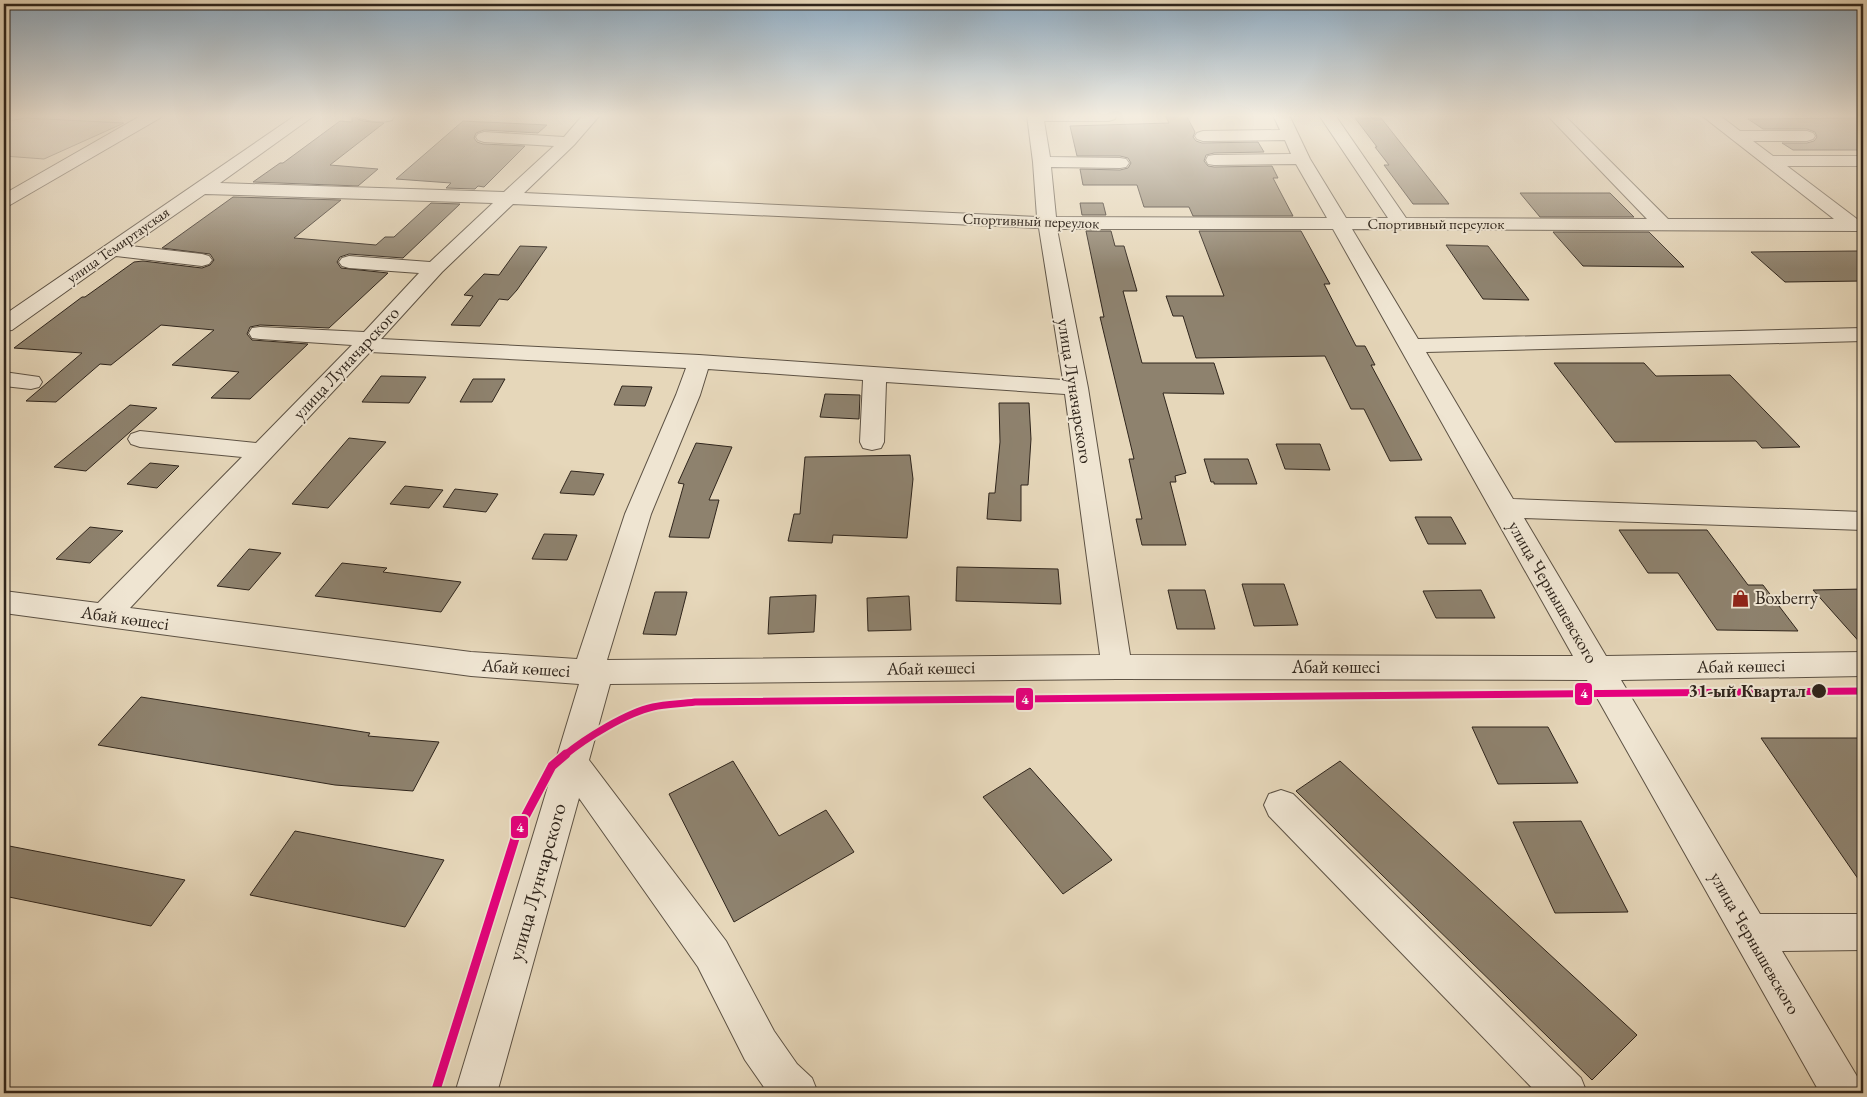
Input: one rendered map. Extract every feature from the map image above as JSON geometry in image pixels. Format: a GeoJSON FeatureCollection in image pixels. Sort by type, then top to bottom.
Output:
{"type":"FeatureCollection","features":[{"type":"Feature","properties":{"kind":"street"},"geometry":{"type":"LineString","coordinates":[[4,201],[65,166]]}},
{"type":"Feature","properties":{"kind":"street","name":"улица Темиртауская"},"geometry":{"type":"LineString","coordinates":[[4,325],[232,166]]}},
{"type":"Feature","properties":{"kind":"street","name":"улица Луначарского"},"geometry":{"type":"LineString","coordinates":[[104,616],[435,268],[542,166]]}},
{"type":"Feature","properties":{"kind":"street","name":"улица Луначарского"},"geometry":{"type":"LineString","coordinates":[[1042,166],[1047,223],[1076,388],[1117,666]]}},
{"type":"Feature","properties":{"kind":"street","name":"улица Чернышевского"},"geometry":{"type":"LineString","coordinates":[[1308,166],[1596,668],[1843,1093]]}},
{"type":"Feature","properties":{"kind":"street"},"geometry":{"type":"LineString","coordinates":[[1362,166],[1401,224]]}},
{"type":"Feature","properties":{"kind":"street"},"geometry":{"type":"LineString","coordinates":[[1606,166],[1664,224]]}},
{"type":"Feature","properties":{"kind":"street"},"geometry":{"type":"LineString","coordinates":[[1775,166],[1858,225]]}},
{"type":"Feature","properties":{"kind":"street","name":"Спортивный переулок"},"geometry":{"type":"LineString","coordinates":[[200,188],[508,198],[1047,223],[1858,225]]}},
{"type":"Feature","properties":{"kind":"street"},"geometry":{"type":"LineString","coordinates":[[112,250],[202,260]]}},
{"type":"Feature","properties":{"kind":"street"},"geometry":{"type":"LineString","coordinates":[[349,262],[435,268]]}},
{"type":"Feature","properties":{"kind":"street"},"geometry":{"type":"LineString","coordinates":[[260,333],[366,342],[699,362],[1076,388]]}},
{"type":"Feature","properties":{"kind":"street"},"geometry":{"type":"LineString","coordinates":[[1411,346],[1863,334]]}},
{"type":"Feature","properties":{"kind":"street"},"geometry":{"type":"LineString","coordinates":[[593,672],[638,514],[688,395],[699,362]]}},
{"type":"Feature","properties":{"kind":"street"},"geometry":{"type":"LineString","coordinates":[[872,442],[876,374]]}},
{"type":"Feature","properties":{"kind":"street"},"geometry":{"type":"LineString","coordinates":[[4,379],[31,382]]}},
{"type":"Feature","properties":{"kind":"street"},"geometry":{"type":"LineString","coordinates":[[140,439],[262,451]]}},
{"type":"Feature","properties":{"kind":"street"},"geometry":{"type":"LineString","coordinates":[[1504,508],[1863,521]]}},
{"type":"Feature","properties":{"kind":"street","name":"Абай көшесі"},"geometry":{"type":"LineString","coordinates":[[4,602],[471,664],[593,672],[1117,666],[1596,668],[1863,664]]}},
{"type":"Feature","properties":{"kind":"street","name":"улица Лунчарского"},"geometry":{"type":"LineString","coordinates":[[476,1093],[572,763],[593,672]]}},
{"type":"Feature","properties":{"kind":"street"},"geometry":{"type":"LineString","coordinates":[[572,763],[713,956],[757,1041],[782,1081],[797,1093]]}},
{"type":"Feature","properties":{"kind":"street"},"geometry":{"type":"LineString","coordinates":[[1281,805],[1566,1093]]}},
{"type":"Feature","properties":{"kind":"street"},"geometry":{"type":"LineString","coordinates":[[1750,933],[1863,932]]}},
{"type":"Feature","properties":{"kind":"building"},"geometry":{"type":"Polygon","coordinates":[[[275,166],[344,166],[378,169],[358,186],[253,182],[275,166]]]}},
{"type":"Feature","properties":{"kind":"building"},"geometry":{"type":"Polygon","coordinates":[[[411,166],[505,166],[484,187],[478,186],[475,189],[446,188],[451,183],[396,179],[411,166]]]}},
{"type":"Feature","properties":{"kind":"building"},"geometry":{"type":"Polygon","coordinates":[[[1129,166],[1272,166],[1278,178],[1273,178],[1293,216],[1193,216],[1189,207],[1144,207],[1137,185],[1083,185],[1080,169],[1120,170],[1129,166]]]}},
{"type":"Feature","properties":{"kind":"building"},"geometry":{"type":"Polygon","coordinates":[[[1385,166],[1419,166],[1449,204],[1413,204],[1385,166]]]}},
{"type":"Feature","properties":{"kind":"building"},"geometry":{"type":"Polygon","coordinates":[[[1520,193],[1610,193],[1634,217],[1540,217],[1520,193]]]}},
{"type":"Feature","properties":{"kind":"building"},"geometry":{"type":"Polygon","coordinates":[[[233,197],[341,200],[294,238],[376,245],[385,237],[394,237],[431,203],[460,204],[403,258],[349,254],[340,257],[337,262],[341,268],[388,273],[329,328],[260,325],[250,327],[247,334],[252,340],[308,344],[250,399],[211,398],[239,372],[172,365],[214,330],[161,325],[111,365],[100,364],[56,402],[26,401],[82,353],[14,348],[82,297],[85,297],[134,262],[143,261],[202,268],[210,265],[214,260],[210,254],[162,248],[233,197]]]}},
{"type":"Feature","properties":{"kind":"building"},"geometry":{"type":"Polygon","coordinates":[[[1080,203],[1103,203],[1106,215],[1082,215],[1080,203]]]}},
{"type":"Feature","properties":{"kind":"building"},"geometry":{"type":"Polygon","coordinates":[[[1086,231],[1111,231],[1115,246],[1124,246],[1137,291],[1123,291],[1142,363],[1214,363],[1224,394],[1163,393],[1186,473],[1175,476],[1176,482],[1170,482],[1186,545],[1142,545],[1136,519],[1142,519],[1129,459],[1134,459],[1100,317],[1104,317],[1086,231]]]}},
{"type":"Feature","properties":{"kind":"building"},"geometry":{"type":"Polygon","coordinates":[[[1199,231],[1301,231],[1330,284],[1324,284],[1356,346],[1365,346],[1375,365],[1371,365],[1422,460],[1390,461],[1364,409],[1351,409],[1325,356],[1196,358],[1183,316],[1173,316],[1166,296],[1224,296],[1199,231]]]}},
{"type":"Feature","properties":{"kind":"building"},"geometry":{"type":"Polygon","coordinates":[[[1553,232],[1649,232],[1684,267],[1583,266],[1553,232]]]}},
{"type":"Feature","properties":{"kind":"building"},"geometry":{"type":"Polygon","coordinates":[[[1446,245],[1488,246],[1529,300],[1483,299],[1446,245]]]}},
{"type":"Feature","properties":{"kind":"building"},"geometry":{"type":"Polygon","coordinates":[[[520,246],[547,247],[517,290],[508,300],[499,299],[480,326],[451,325],[473,296],[464,295],[484,274],[499,275],[520,246]]]}},
{"type":"Feature","properties":{"kind":"building"},"geometry":{"type":"Polygon","coordinates":[[[1857,251],[1863,256],[1863,281],[1785,282],[1751,252],[1857,251]]]}},
{"type":"Feature","properties":{"kind":"building"},"geometry":{"type":"Polygon","coordinates":[[[1554,363],[1644,363],[1656,376],[1730,375],[1800,447],[1762,448],[1756,441],[1615,442],[1554,363]]]}},
{"type":"Feature","properties":{"kind":"building"},"geometry":{"type":"Polygon","coordinates":[[[381,376],[426,377],[409,403],[362,402],[381,376]]]}},
{"type":"Feature","properties":{"kind":"building"},"geometry":{"type":"Polygon","coordinates":[[[473,379],[505,379],[492,402],[460,402],[473,379]]]}},
{"type":"Feature","properties":{"kind":"building"},"geometry":{"type":"Polygon","coordinates":[[[622,386],[652,387],[645,406],[614,405],[622,386]]]}},
{"type":"Feature","properties":{"kind":"building"},"geometry":{"type":"Polygon","coordinates":[[[825,394],[860,395],[859,419],[820,417],[825,394]]]}},
{"type":"Feature","properties":{"kind":"building"},"geometry":{"type":"Polygon","coordinates":[[[999,403],[1029,403],[1031,439],[1028,485],[1021,485],[1021,521],[987,519],[989,493],[995,493],[1000,442],[999,403]]]}},
{"type":"Feature","properties":{"kind":"building"},"geometry":{"type":"Polygon","coordinates":[[[130,405],[157,408],[86,471],[54,467],[130,405]]]}},
{"type":"Feature","properties":{"kind":"building"},"geometry":{"type":"Polygon","coordinates":[[[349,438],[386,442],[328,508],[292,504],[349,438]]]}},
{"type":"Feature","properties":{"kind":"building"},"geometry":{"type":"Polygon","coordinates":[[[696,443],[732,447],[709,500],[719,500],[709,538],[669,537],[684,484],[678,483],[696,443]]]}},
{"type":"Feature","properties":{"kind":"building"},"geometry":{"type":"Polygon","coordinates":[[[1276,444],[1320,444],[1330,470],[1285,469],[1276,444]]]}},
{"type":"Feature","properties":{"kind":"building"},"geometry":{"type":"Polygon","coordinates":[[[910,455],[913,479],[907,538],[833,535],[832,543],[788,541],[794,514],[800,514],[805,457],[910,455]]]}},
{"type":"Feature","properties":{"kind":"building"},"geometry":{"type":"Polygon","coordinates":[[[1204,459],[1248,459],[1257,484],[1214,484],[1214,482],[1211,482],[1204,459]]]}},
{"type":"Feature","properties":{"kind":"building"},"geometry":{"type":"Polygon","coordinates":[[[150,463],[179,466],[157,488],[127,484],[150,463]]]}},
{"type":"Feature","properties":{"kind":"building"},"geometry":{"type":"Polygon","coordinates":[[[571,471],[604,474],[594,495],[560,493],[571,471]]]}},
{"type":"Feature","properties":{"kind":"building"},"geometry":{"type":"Polygon","coordinates":[[[405,486],[443,490],[429,508],[390,504],[405,486]]]}},
{"type":"Feature","properties":{"kind":"building"},"geometry":{"type":"Polygon","coordinates":[[[455,489],[498,494],[486,512],[443,507],[455,489]]]}},
{"type":"Feature","properties":{"kind":"building"},"geometry":{"type":"Polygon","coordinates":[[[1415,517],[1451,517],[1466,544],[1428,544],[1415,517]]]}},
{"type":"Feature","properties":{"kind":"building"},"geometry":{"type":"Polygon","coordinates":[[[90,527],[123,531],[90,563],[56,559],[90,527]]]}},
{"type":"Feature","properties":{"kind":"building"},"geometry":{"type":"Polygon","coordinates":[[[1619,530],[1707,530],[1748,585],[1763,585],[1798,631],[1717,630],[1678,573],[1648,573],[1619,530]]]}},
{"type":"Feature","properties":{"kind":"building"},"geometry":{"type":"Polygon","coordinates":[[[544,534],[577,535],[567,560],[532,559],[544,534]]]}},
{"type":"Feature","properties":{"kind":"building"},"geometry":{"type":"Polygon","coordinates":[[[249,549],[281,553],[249,590],[217,586],[249,549]]]}},
{"type":"Feature","properties":{"kind":"building"},"geometry":{"type":"Polygon","coordinates":[[[342,563],[387,568],[383,572],[461,582],[441,612],[315,596],[342,563]]]}},
{"type":"Feature","properties":{"kind":"building"},"geometry":{"type":"Polygon","coordinates":[[[957,567],[1058,569],[1061,604],[956,601],[957,567]]]}},
{"type":"Feature","properties":{"kind":"building"},"geometry":{"type":"Polygon","coordinates":[[[1242,584],[1284,584],[1298,625],[1254,626],[1242,584]]]}},
{"type":"Feature","properties":{"kind":"building"},"geometry":{"type":"Polygon","coordinates":[[[1863,589],[1863,646],[1813,590],[1863,589]]]}},
{"type":"Feature","properties":{"kind":"building"},"geometry":{"type":"Polygon","coordinates":[[[1168,590],[1205,590],[1215,629],[1177,629],[1168,590]]]}},
{"type":"Feature","properties":{"kind":"building"},"geometry":{"type":"Polygon","coordinates":[[[1481,590],[1495,618],[1436,618],[1423,591],[1481,590]]]}},
{"type":"Feature","properties":{"kind":"building"},"geometry":{"type":"Polygon","coordinates":[[[655,592],[687,592],[676,635],[643,634],[655,592]]]}},
{"type":"Feature","properties":{"kind":"building"},"geometry":{"type":"Polygon","coordinates":[[[816,595],[814,632],[768,634],[770,597],[816,595]]]}},
{"type":"Feature","properties":{"kind":"building"},"geometry":{"type":"Polygon","coordinates":[[[909,596],[911,630],[868,631],[867,598],[909,596]]]}},
{"type":"Feature","properties":{"kind":"building"},"geometry":{"type":"Polygon","coordinates":[[[141,697],[370,733],[368,736],[439,742],[413,791],[335,785],[98,745],[141,697]]]}},
{"type":"Feature","properties":{"kind":"building"},"geometry":{"type":"Polygon","coordinates":[[[1472,727],[1548,727],[1578,783],[1498,784],[1472,727]]]}},
{"type":"Feature","properties":{"kind":"building"},"geometry":{"type":"Polygon","coordinates":[[[1761,738],[1863,738],[1863,886],[1761,738]]]}},
{"type":"Feature","properties":{"kind":"building"},"geometry":{"type":"Polygon","coordinates":[[[733,761],[779,836],[826,810],[854,852],[734,922],[669,794],[733,761]]]}},
{"type":"Feature","properties":{"kind":"building"},"geometry":{"type":"Polygon","coordinates":[[[1340,761],[1637,1035],[1592,1080],[1296,791],[1340,761]]]}},
{"type":"Feature","properties":{"kind":"building"},"geometry":{"type":"Polygon","coordinates":[[[1030,768],[1112,860],[1063,894],[983,797],[1030,768]]]}},
{"type":"Feature","properties":{"kind":"building"},"geometry":{"type":"Polygon","coordinates":[[[1581,821],[1628,912],[1555,913],[1513,822],[1581,821]]]}},
{"type":"Feature","properties":{"kind":"building"},"geometry":{"type":"Polygon","coordinates":[[[295,831],[444,860],[405,927],[250,895],[295,831]]]}},
{"type":"Feature","properties":{"kind":"building"},"geometry":{"type":"Polygon","coordinates":[[[4,845],[185,880],[151,926],[4,896],[4,845]]]}},
{"type":"Feature","properties":{"kind":"transit line","name":"4"},"geometry":{"type":"LineString","coordinates":[[435,1093],[517,832],[552,766],[581,742],[613,724],[652,707],[695,702],[1863,691]]}},
{"type":"Feature","properties":{"kind":"place","name":"Boxberry"},"geometry":{"type":"Point","coordinates":[1741,598]}},
{"type":"Feature","properties":{"kind":"place","name":"31-ый Квартал"},"geometry":{"type":"Point","coordinates":[1819,691]}}]}
